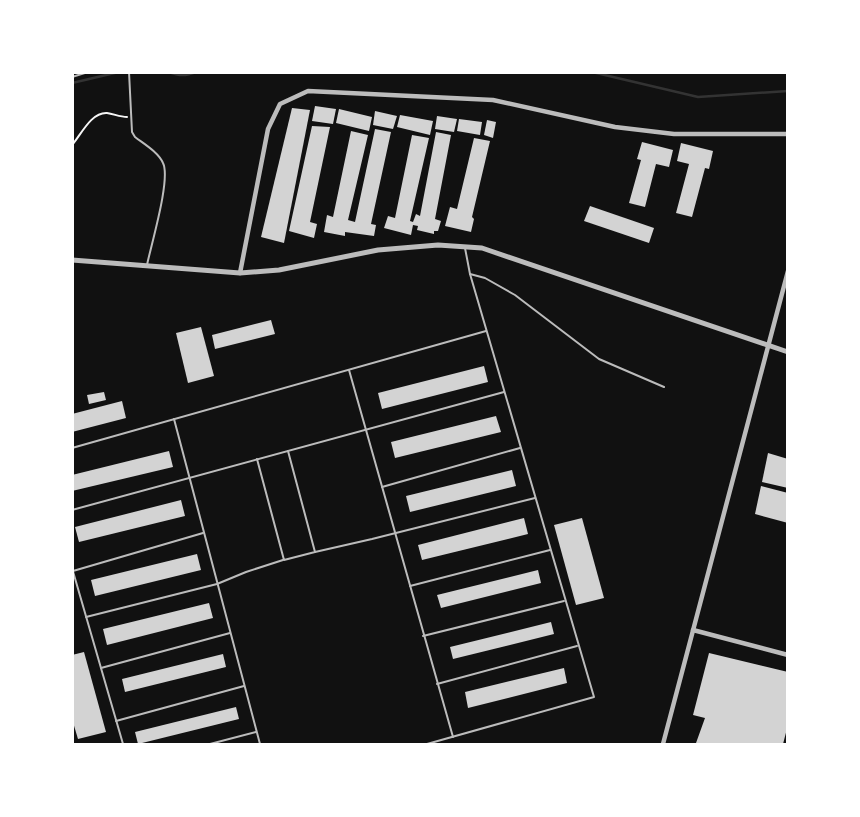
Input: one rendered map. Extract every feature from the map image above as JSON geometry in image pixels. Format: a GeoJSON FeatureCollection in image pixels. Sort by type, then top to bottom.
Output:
{"type":"FeatureCollection","features":[{"type":"Feature","properties":{"kind":"street"},"geometry":{"type":"LineString","coordinates":[[240,273],[268,129],[280,104],[308,91],[493,100],[615,127],[674,134],[788,134]]}},
{"type":"Feature","properties":{"kind":"street"},"geometry":{"type":"LineString","coordinates":[[72,260],[240,273],[279,270],[378,250],[438,245],[482,248],[788,352]]}},
{"type":"Feature","properties":{"kind":"street"},"geometry":{"type":"LineString","coordinates":[[663,744],[788,271]]}},
{"type":"Feature","properties":{"kind":"street"},"geometry":{"type":"LineString","coordinates":[[693,630],[788,655]]}},
{"type":"Feature","properties":{"kind":"lane"},"geometry":{"type":"LineString","coordinates":[[72,78],[88,72]]}},
{"type":"Feature","properties":{"kind":"lane"},"geometry":{"type":"LineString","coordinates":[[129,72],[132,132],[159,156],[164,164],[166,180],[147,265]]}},
{"type":"Feature","properties":{"kind":"lane"},"geometry":{"type":"LineString","coordinates":[[427,744],[594,697],[486,332],[464,246]]}},
{"type":"Feature","properties":{"kind":"lane"},"geometry":{"type":"LineString","coordinates":[[470,274],[485,278],[515,295],[599,359],[664,387]]}},
{"type":"Feature","properties":{"kind":"lane"},"geometry":{"type":"LineString","coordinates":[[72,448],[486,332]]}},
{"type":"Feature","properties":{"kind":"lane"},"geometry":{"type":"LineString","coordinates":[[349,370],[453,737]]}},
{"type":"Feature","properties":{"kind":"lane"},"geometry":{"type":"LineString","coordinates":[[72,510],[504,392]]}},
{"type":"Feature","properties":{"kind":"lane"},"geometry":{"type":"LineString","coordinates":[[174,419],[260,744]]}},
{"type":"Feature","properties":{"kind":"lane"},"geometry":{"type":"LineString","coordinates":[[382,487],[520,448]]}},
{"type":"Feature","properties":{"kind":"lane"},"geometry":{"type":"LineString","coordinates":[[288,451],[315,552]]}},
{"type":"Feature","properties":{"kind":"lane"},"geometry":{"type":"LineString","coordinates":[[257,459],[284,560]]}},
{"type":"Feature","properties":{"kind":"lane"},"geometry":{"type":"LineString","coordinates":[[86,617],[217,584],[246,572],[284,560],[535,498]]}},
{"type":"Feature","properties":{"kind":"lane"},"geometry":{"type":"LineString","coordinates":[[123,744],[73,570],[204,533]]}},
{"type":"Feature","properties":{"kind":"lane"},"geometry":{"type":"LineString","coordinates":[[410,586],[550,550]]}},
{"type":"Feature","properties":{"kind":"lane"},"geometry":{"type":"LineString","coordinates":[[424,636],[565,600]]}},
{"type":"Feature","properties":{"kind":"lane"},"geometry":{"type":"LineString","coordinates":[[101,668],[230,633]]}},
{"type":"Feature","properties":{"kind":"lane"},"geometry":{"type":"LineString","coordinates":[[437,684],[578,646]]}},
{"type":"Feature","properties":{"kind":"lane"},"geometry":{"type":"LineString","coordinates":[[116,721],[244,686]]}},
{"type":"Feature","properties":{"kind":"lane"},"geometry":{"type":"LineString","coordinates":[[210,744],[256,732]]}},
{"type":"Feature","properties":{"kind":"path"},"geometry":{"type":"LineString","coordinates":[[72,145],[95,116],[102,113],[110,113],[132,118]]}},
{"type":"Feature","properties":{"kind":"building"},"geometry":{"type":"Polygon","coordinates":[[[315,106],[336,109],[333,124],[312,121],[315,106]]]}},
{"type":"Feature","properties":{"kind":"building"},"geometry":{"type":"Polygon","coordinates":[[[292,108],[310,110],[284,243],[261,237],[292,108]]]}},
{"type":"Feature","properties":{"kind":"building"},"geometry":{"type":"Polygon","coordinates":[[[339,109],[372,117],[369,131],[336,123],[339,109]]]}},
{"type":"Feature","properties":{"kind":"building"},"geometry":{"type":"Polygon","coordinates":[[[375,111],[397,116],[393,129],[373,125],[375,111]]]}},
{"type":"Feature","properties":{"kind":"building"},"geometry":{"type":"Polygon","coordinates":[[[400,115],[433,121],[430,135],[397,127],[400,115]]]}},
{"type":"Feature","properties":{"kind":"building"},"geometry":{"type":"Polygon","coordinates":[[[437,116],[457,119],[454,132],[435,129],[437,116]]]}},
{"type":"Feature","properties":{"kind":"building"},"geometry":{"type":"Polygon","coordinates":[[[459,119],[482,122],[480,135],[457,131],[459,119]]]}},
{"type":"Feature","properties":{"kind":"building"},"geometry":{"type":"Polygon","coordinates":[[[487,120],[496,122],[493,138],[484,135],[487,120]]]}},
{"type":"Feature","properties":{"kind":"building"},"geometry":{"type":"Polygon","coordinates":[[[312,126],[330,127],[310,222],[317,224],[314,238],[289,231],[312,126]]]}},
{"type":"Feature","properties":{"kind":"building"},"geometry":{"type":"Polygon","coordinates":[[[375,129],[391,132],[371,224],[376,225],[374,236],[345,232],[345,236],[324,232],[327,215],[333,217],[351,131],[368,135],[348,220],[355,222],[375,129]]]}},
{"type":"Feature","properties":{"kind":"building"},"geometry":{"type":"Polygon","coordinates":[[[436,132],[451,135],[435,219],[441,221],[438,231],[434,231],[434,234],[417,230],[418,226],[413,225],[411,235],[384,228],[388,216],[395,218],[412,135],[429,138],[410,221],[413,222],[416,214],[420,216],[436,132]]]}},
{"type":"Feature","properties":{"kind":"building"},"geometry":{"type":"Polygon","coordinates":[[[474,138],[490,141],[472,217],[474,219],[471,232],[445,226],[450,207],[457,209],[474,138]]]}},
{"type":"Feature","properties":{"kind":"building"},"geometry":{"type":"Polygon","coordinates":[[[642,142],[673,150],[669,167],[656,164],[645,207],[629,203],[641,160],[637,159],[642,142]]]}},
{"type":"Feature","properties":{"kind":"building"},"geometry":{"type":"Polygon","coordinates":[[[681,143],[713,151],[709,169],[705,168],[692,217],[676,213],[689,164],[677,161],[681,143]]]}},
{"type":"Feature","properties":{"kind":"building"},"geometry":{"type":"Polygon","coordinates":[[[590,206],[654,228],[649,243],[584,221],[590,206]]]}},
{"type":"Feature","properties":{"kind":"building"},"geometry":{"type":"Polygon","coordinates":[[[271,320],[275,334],[215,349],[212,335],[271,320]]]}},
{"type":"Feature","properties":{"kind":"building"},"geometry":{"type":"Polygon","coordinates":[[[201,327],[214,376],[188,383],[176,333],[201,327]]]}},
{"type":"Feature","properties":{"kind":"building"},"geometry":{"type":"Polygon","coordinates":[[[484,366],[488,382],[382,409],[378,393],[484,366]]]}},
{"type":"Feature","properties":{"kind":"building"},"geometry":{"type":"Polygon","coordinates":[[[104,392],[106,400],[89,404],[87,395],[104,392]]]}},
{"type":"Feature","properties":{"kind":"building"},"geometry":{"type":"Polygon","coordinates":[[[122,401],[126,418],[72,432],[72,414],[122,401]]]}},
{"type":"Feature","properties":{"kind":"building"},"geometry":{"type":"Polygon","coordinates":[[[496,416],[501,432],[395,458],[391,442],[496,416]]]}},
{"type":"Feature","properties":{"kind":"building"},"geometry":{"type":"Polygon","coordinates":[[[169,451],[173,467],[72,491],[72,475],[169,451]]]}},
{"type":"Feature","properties":{"kind":"building"},"geometry":{"type":"Polygon","coordinates":[[[768,453],[788,459],[788,488],[762,482],[768,453]]]}},
{"type":"Feature","properties":{"kind":"building"},"geometry":{"type":"Polygon","coordinates":[[[512,470],[516,486],[410,512],[406,496],[512,470]]]}},
{"type":"Feature","properties":{"kind":"building"},"geometry":{"type":"Polygon","coordinates":[[[761,486],[788,493],[788,523],[755,514],[761,486]]]}},
{"type":"Feature","properties":{"kind":"building"},"geometry":{"type":"Polygon","coordinates":[[[181,500],[185,516],[79,542],[75,527],[181,500]]]}},
{"type":"Feature","properties":{"kind":"building"},"geometry":{"type":"Polygon","coordinates":[[[524,518],[528,534],[422,560],[418,545],[524,518]]]}},
{"type":"Feature","properties":{"kind":"building"},"geometry":{"type":"Polygon","coordinates":[[[582,518],[604,598],[576,605],[554,525],[582,518]]]}},
{"type":"Feature","properties":{"kind":"building"},"geometry":{"type":"Polygon","coordinates":[[[197,554],[201,570],[95,596],[91,580],[197,554]]]}},
{"type":"Feature","properties":{"kind":"building"},"geometry":{"type":"Polygon","coordinates":[[[538,570],[541,583],[441,608],[437,595],[538,570]]]}},
{"type":"Feature","properties":{"kind":"building"},"geometry":{"type":"Polygon","coordinates":[[[209,603],[213,618],[107,645],[103,629],[209,603]]]}},
{"type":"Feature","properties":{"kind":"building"},"geometry":{"type":"Polygon","coordinates":[[[551,622],[554,634],[453,659],[450,647],[551,622]]]}},
{"type":"Feature","properties":{"kind":"building"},"geometry":{"type":"Polygon","coordinates":[[[84,652],[106,732],[78,739],[72,719],[72,655],[84,652]]]}},
{"type":"Feature","properties":{"kind":"building"},"geometry":{"type":"Polygon","coordinates":[[[709,653],[788,672],[788,725],[783,744],[696,743],[705,718],[693,715],[709,653]]]}},
{"type":"Feature","properties":{"kind":"building"},"geometry":{"type":"Polygon","coordinates":[[[223,654],[226,667],[125,692],[122,679],[223,654]]]}},
{"type":"Feature","properties":{"kind":"building"},"geometry":{"type":"Polygon","coordinates":[[[564,668],[567,683],[468,708],[465,692],[564,668]]]}},
{"type":"Feature","properties":{"kind":"building"},"geometry":{"type":"Polygon","coordinates":[[[236,707],[239,719],[138,744],[135,732],[236,707]]]}},
{"type":"Feature","properties":{"kind":"waterway"},"geometry":{"type":"LineString","coordinates":[[72,83],[119,72]]}},
{"type":"Feature","properties":{"kind":"waterway"},"geometry":{"type":"LineString","coordinates":[[169,72],[182,75],[196,72]]}},
{"type":"Feature","properties":{"kind":"waterway"},"geometry":{"type":"LineString","coordinates":[[592,72],[698,97],[788,91]]}}]}
